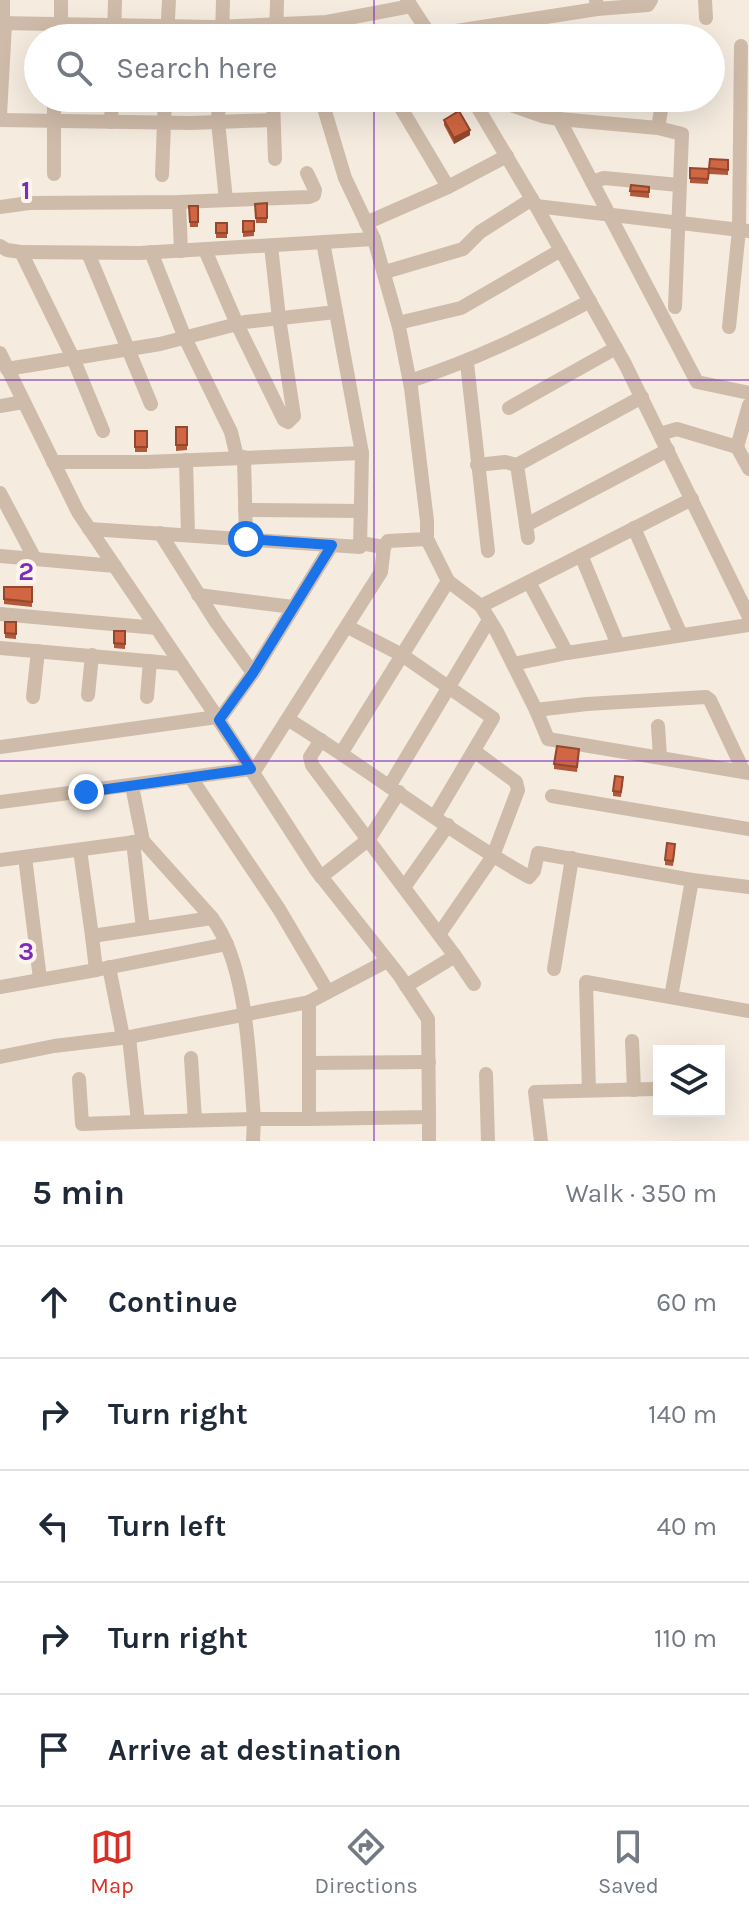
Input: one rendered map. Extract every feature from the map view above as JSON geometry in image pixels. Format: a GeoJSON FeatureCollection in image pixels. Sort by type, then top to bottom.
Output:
{"type":"FeatureCollection","features":[{"type":"Feature","properties":{"kind":"street"},"geometry":{"type":"LineString","coordinates":[[3,0],[0,118],[164,123],[272,120]]}},
{"type":"Feature","properties":{"kind":"street"},"geometry":{"type":"LineString","coordinates":[[58,24],[61,0]]}},
{"type":"Feature","properties":{"kind":"street"},"geometry":{"type":"LineString","coordinates":[[114,24],[115,0]]}},
{"type":"Feature","properties":{"kind":"street"},"geometry":{"type":"LineString","coordinates":[[168,24],[169,0]]}},
{"type":"Feature","properties":{"kind":"street"},"geometry":{"type":"LineString","coordinates":[[222,24],[223,0]]}},
{"type":"Feature","properties":{"kind":"street"},"geometry":{"type":"LineString","coordinates":[[276,24],[277,0]]}},
{"type":"Feature","properties":{"kind":"street"},"geometry":{"type":"LineString","coordinates":[[502,24],[596,4],[648,5],[651,0]]}},
{"type":"Feature","properties":{"kind":"street"},"geometry":{"type":"LineString","coordinates":[[705,0],[706,18]]}},
{"type":"Feature","properties":{"kind":"street"},"geometry":{"type":"LineString","coordinates":[[315,24],[409,3],[423,24]]}},
{"type":"Feature","properties":{"kind":"street"},"geometry":{"type":"LineString","coordinates":[[3,24],[24,26]]}},
{"type":"Feature","properties":{"kind":"street"},"geometry":{"type":"LineString","coordinates":[[729,327],[744,230],[741,46]]}},
{"type":"Feature","properties":{"kind":"street"},"geometry":{"type":"LineString","coordinates":[[54,112],[54,174]]}},
{"type":"Feature","properties":{"kind":"street"},"geometry":{"type":"LineString","coordinates":[[111,112],[111,122]]}},
{"type":"Feature","properties":{"kind":"street"},"geometry":{"type":"LineString","coordinates":[[162,175],[164,112]]}},
{"type":"Feature","properties":{"kind":"street"},"geometry":{"type":"LineString","coordinates":[[218,112],[226,200]]}},
{"type":"Feature","properties":{"kind":"street"},"geometry":{"type":"LineString","coordinates":[[272,112],[275,159]]}},
{"type":"Feature","properties":{"kind":"street"},"geometry":{"type":"LineString","coordinates":[[325,112],[345,178],[374,239],[398,323],[410,381],[427,539],[448,581],[481,606],[513,664],[548,739],[746,772]]}},
{"type":"Feature","properties":{"kind":"street"},"geometry":{"type":"LineString","coordinates":[[403,112],[448,187]]}},
{"type":"Feature","properties":{"kind":"street"},"geometry":{"type":"LineString","coordinates":[[480,112],[616,348],[749,617]]}},
{"type":"Feature","properties":{"kind":"street"},"geometry":{"type":"LineString","coordinates":[[531,112],[559,119],[658,128],[682,134],[675,307]]}},
{"type":"Feature","properties":{"kind":"street"},"geometry":{"type":"LineString","coordinates":[[554,112],[697,382],[749,393]]}},
{"type":"Feature","properties":{"kind":"street"},"geometry":{"type":"LineString","coordinates":[[658,128],[661,112]]}},
{"type":"Feature","properties":{"kind":"street"},"geometry":{"type":"LineString","coordinates":[[366,223],[448,187],[507,156]]}},
{"type":"Feature","properties":{"kind":"street"},"geometry":{"type":"LineString","coordinates":[[0,207],[29,203],[179,202],[314,195],[315,190],[307,173]]}},
{"type":"Feature","properties":{"kind":"street"},"geometry":{"type":"LineString","coordinates":[[592,182],[604,178],[679,185]]}},
{"type":"Feature","properties":{"kind":"street"},"geometry":{"type":"LineString","coordinates":[[179,202],[181,251]]}},
{"type":"Feature","properties":{"kind":"street"},"geometry":{"type":"LineString","coordinates":[[385,272],[463,249],[480,232],[534,202],[609,215],[744,230]]}},
{"type":"Feature","properties":{"kind":"street"},"geometry":{"type":"LineString","coordinates":[[0,246],[21,252],[151,252],[374,239]]}},
{"type":"Feature","properties":{"kind":"street"},"geometry":{"type":"LineString","coordinates":[[89,529],[360,547],[362,453],[323,242]]}},
{"type":"Feature","properties":{"kind":"street"},"geometry":{"type":"LineString","coordinates":[[205,250],[237,324],[284,420],[288,422],[294,416],[271,246]]}},
{"type":"Feature","properties":{"kind":"street"},"geometry":{"type":"LineString","coordinates":[[398,323],[461,308],[561,250]]}},
{"type":"Feature","properties":{"kind":"street"},"geometry":{"type":"LineString","coordinates":[[21,252],[73,358],[103,431]]}},
{"type":"Feature","properties":{"kind":"street"},"geometry":{"type":"LineString","coordinates":[[151,252],[185,338],[240,457],[246,539]]}},
{"type":"Feature","properties":{"kind":"street"},"geometry":{"type":"LineString","coordinates":[[88,253],[151,404]]}},
{"type":"Feature","properties":{"kind":"street"},"geometry":{"type":"LineString","coordinates":[[410,381],[467,363],[514,342],[590,301]]}},
{"type":"Feature","properties":{"kind":"street"},"geometry":{"type":"LineString","coordinates":[[7,369],[185,338],[237,324],[336,312]]}},
{"type":"Feature","properties":{"kind":"street"},"geometry":{"type":"LineString","coordinates":[[509,408],[616,348]]}},
{"type":"Feature","properties":{"kind":"street"},"geometry":{"type":"LineString","coordinates":[[0,353],[78,512],[321,877],[428,1019],[429,1141]]}},
{"type":"Feature","properties":{"kind":"street"},"geometry":{"type":"LineString","coordinates":[[467,363],[488,551]]}},
{"type":"Feature","properties":{"kind":"street"},"geometry":{"type":"LineString","coordinates":[[477,465],[505,462],[517,465],[642,397]]}},
{"type":"Feature","properties":{"kind":"street"},"geometry":{"type":"LineString","coordinates":[[0,406],[23,402]]}},
{"type":"Feature","properties":{"kind":"street"},"geometry":{"type":"LineString","coordinates":[[749,405],[743,449],[749,469]]}},
{"type":"Feature","properties":{"kind":"street"},"geometry":{"type":"LineString","coordinates":[[660,434],[677,429],[743,449]]}},
{"type":"Feature","properties":{"kind":"street"},"geometry":{"type":"LineString","coordinates":[[517,465],[527,532],[668,450]]}},
{"type":"Feature","properties":{"kind":"street"},"geometry":{"type":"LineString","coordinates":[[53,462],[362,453]]}},
{"type":"Feature","properties":{"kind":"street"},"geometry":{"type":"LineString","coordinates":[[186,460],[188,535]]}},
{"type":"Feature","properties":{"kind":"street"},"geometry":{"type":"LineString","coordinates":[[0,493],[35,559]]}},
{"type":"Feature","properties":{"kind":"street"},"geometry":{"type":"LineString","coordinates":[[481,606],[692,499]]}},
{"type":"Feature","properties":{"kind":"street"},"geometry":{"type":"LineString","coordinates":[[245,510],[361,511]]}},
{"type":"Feature","properties":{"kind":"street"},"geometry":{"type":"LineString","coordinates":[[634,528],[681,635]]}},
{"type":"Feature","properties":{"kind":"street"},"geometry":{"type":"LineString","coordinates":[[160,533],[198,595],[253,673]]}},
{"type":"Feature","properties":{"kind":"street"},"geometry":{"type":"LineString","coordinates":[[0,802],[252,771],[289,720],[381,572],[384,547],[388,541],[427,539]]}},
{"type":"Feature","properties":{"kind":"street"},"geometry":{"type":"LineString","coordinates":[[360,543],[384,547]]}},
{"type":"Feature","properties":{"kind":"street"},"geometry":{"type":"LineString","coordinates":[[0,747],[218,719],[253,673],[332,545]]}},
{"type":"Feature","properties":{"kind":"street"},"geometry":{"type":"LineString","coordinates":[[581,555],[618,645]]}},
{"type":"Feature","properties":{"kind":"street"},"geometry":{"type":"LineString","coordinates":[[0,556],[115,566]]}},
{"type":"Feature","properties":{"kind":"street"},"geometry":{"type":"LineString","coordinates":[[342,752],[448,581]]}},
{"type":"Feature","properties":{"kind":"street"},"geometry":{"type":"LineString","coordinates":[[529,582],[567,653]]}},
{"type":"Feature","properties":{"kind":"street"},"geometry":{"type":"LineString","coordinates":[[198,595],[293,607]]}},
{"type":"Feature","properties":{"kind":"street"},"geometry":{"type":"LineString","coordinates":[[0,614],[157,628]]}},
{"type":"Feature","properties":{"kind":"street"},"geometry":{"type":"LineString","coordinates":[[321,877],[369,839],[450,686],[489,620]]}},
{"type":"Feature","properties":{"kind":"street"},"geometry":{"type":"LineString","coordinates":[[513,664],[749,625]]}},
{"type":"Feature","properties":{"kind":"street"},"geometry":{"type":"LineString","coordinates":[[348,627],[402,655],[493,718],[435,816]]}},
{"type":"Feature","properties":{"kind":"street"},"geometry":{"type":"LineString","coordinates":[[0,648],[181,664]]}},
{"type":"Feature","properties":{"kind":"street"},"geometry":{"type":"LineString","coordinates":[[33,697],[38,651]]}},
{"type":"Feature","properties":{"kind":"street"},"geometry":{"type":"LineString","coordinates":[[88,695],[92,655]]}},
{"type":"Feature","properties":{"kind":"street"},"geometry":{"type":"LineString","coordinates":[[147,697],[150,661]]}},
{"type":"Feature","properties":{"kind":"street"},"geometry":{"type":"LineString","coordinates":[[536,710],[706,697],[746,772]]}},
{"type":"Feature","properties":{"kind":"street"},"geometry":{"type":"LineString","coordinates":[[289,720],[529,877],[534,871],[538,853],[749,887]]}},
{"type":"Feature","properties":{"kind":"street"},"geometry":{"type":"LineString","coordinates":[[658,726],[660,757]]}},
{"type":"Feature","properties":{"kind":"street"},"geometry":{"type":"LineString","coordinates":[[321,740],[310,757],[312,765],[440,933],[474,984]]}},
{"type":"Feature","properties":{"kind":"street"},"geometry":{"type":"LineString","coordinates":[[440,933],[493,856],[518,786],[474,751]]}},
{"type":"Feature","properties":{"kind":"street"},"geometry":{"type":"LineString","coordinates":[[191,778],[279,909],[328,992]]}},
{"type":"Feature","properties":{"kind":"street"},"geometry":{"type":"LineString","coordinates":[[132,786],[143,928]]}},
{"type":"Feature","properties":{"kind":"street"},"geometry":{"type":"LineString","coordinates":[[552,796],[749,829]]}},
{"type":"Feature","properties":{"kind":"street"},"geometry":{"type":"LineString","coordinates":[[405,886],[448,825]]}},
{"type":"Feature","properties":{"kind":"street"},"geometry":{"type":"LineString","coordinates":[[0,860],[138,842]]}},
{"type":"Feature","properties":{"kind":"street"},"geometry":{"type":"LineString","coordinates":[[138,842],[225,935],[245,1013],[253,1141]]}},
{"type":"Feature","properties":{"kind":"street"},"geometry":{"type":"LineString","coordinates":[[80,850],[92,936],[126,1037],[138,1122]]}},
{"type":"Feature","properties":{"kind":"street"},"geometry":{"type":"LineString","coordinates":[[25,857],[40,979]]}},
{"type":"Feature","properties":{"kind":"street"},"geometry":{"type":"LineString","coordinates":[[554,969],[572,858]]}},
{"type":"Feature","properties":{"kind":"street"},"geometry":{"type":"LineString","coordinates":[[671,997],[692,880]]}},
{"type":"Feature","properties":{"kind":"street"},"geometry":{"type":"LineString","coordinates":[[92,936],[212,918]]}},
{"type":"Feature","properties":{"kind":"street"},"geometry":{"type":"LineString","coordinates":[[0,987],[227,944]]}},
{"type":"Feature","properties":{"kind":"street"},"geometry":{"type":"LineString","coordinates":[[406,986],[455,956]]}},
{"type":"Feature","properties":{"kind":"street"},"geometry":{"type":"LineString","coordinates":[[0,1057],[309,1002],[387,961]]}},
{"type":"Feature","properties":{"kind":"street"},"geometry":{"type":"LineString","coordinates":[[589,1090],[586,982],[749,1011]]}},
{"type":"Feature","properties":{"kind":"street"},"geometry":{"type":"LineString","coordinates":[[309,1002],[309,1119]]}},
{"type":"Feature","properties":{"kind":"street"},"geometry":{"type":"LineString","coordinates":[[632,1041],[634,1090]]}},
{"type":"Feature","properties":{"kind":"street"},"geometry":{"type":"LineString","coordinates":[[191,1058],[195,1120]]}},
{"type":"Feature","properties":{"kind":"street"},"geometry":{"type":"LineString","coordinates":[[309,1063],[429,1062]]}},
{"type":"Feature","properties":{"kind":"street"},"geometry":{"type":"LineString","coordinates":[[486,1074],[488,1141]]}},
{"type":"Feature","properties":{"kind":"street"},"geometry":{"type":"LineString","coordinates":[[79,1079],[80,1141]]}},
{"type":"Feature","properties":{"kind":"street"},"geometry":{"type":"LineString","coordinates":[[541,1141],[535,1092],[653,1089]]}},
{"type":"Feature","properties":{"kind":"street"},"geometry":{"type":"LineString","coordinates":[[82,1124],[429,1117]]}},
{"type":"Feature","properties":{"kind":"building"},"geometry":{"type":"Polygon","coordinates":[[[460,112],[470,130],[454,138],[444,120],[460,112]]]}},
{"type":"Feature","properties":{"kind":"building"},"geometry":{"type":"Polygon","coordinates":[[[710,159],[728,160],[728,170],[709,168],[710,159]]]}},
{"type":"Feature","properties":{"kind":"building"},"geometry":{"type":"Polygon","coordinates":[[[690,168],[709,169],[708,179],[690,178],[690,168]]]}},
{"type":"Feature","properties":{"kind":"building"},"geometry":{"type":"Polygon","coordinates":[[[631,185],[649,187],[649,192],[630,191],[631,185]]]}},
{"type":"Feature","properties":{"kind":"building"},"geometry":{"type":"Polygon","coordinates":[[[267,203],[267,218],[256,218],[255,204],[267,203]]]}},
{"type":"Feature","properties":{"kind":"building"},"geometry":{"type":"Polygon","coordinates":[[[189,206],[198,206],[198,222],[190,222],[189,206]]]}},
{"type":"Feature","properties":{"kind":"building"},"geometry":{"type":"Polygon","coordinates":[[[243,221],[254,221],[254,231],[243,232],[243,221]]]}},
{"type":"Feature","properties":{"kind":"building"},"geometry":{"type":"Polygon","coordinates":[[[216,223],[227,223],[227,233],[216,233],[216,223]]]}},
{"type":"Feature","properties":{"kind":"building"},"geometry":{"type":"Polygon","coordinates":[[[176,427],[187,427],[187,445],[176,445],[176,427]]]}},
{"type":"Feature","properties":{"kind":"building"},"geometry":{"type":"Polygon","coordinates":[[[135,431],[147,431],[147,447],[135,447],[135,431]]]}},
{"type":"Feature","properties":{"kind":"building"},"geometry":{"type":"Polygon","coordinates":[[[4,587],[32,587],[32,602],[4,599],[4,587]]]}},
{"type":"Feature","properties":{"kind":"building"},"geometry":{"type":"Polygon","coordinates":[[[5,622],[16,622],[16,634],[5,633],[5,622]]]}},
{"type":"Feature","properties":{"kind":"building"},"geometry":{"type":"Polygon","coordinates":[[[114,631],[125,631],[125,644],[114,643],[114,631]]]}},
{"type":"Feature","properties":{"kind":"building"},"geometry":{"type":"Polygon","coordinates":[[[557,746],[579,749],[577,767],[554,764],[557,746]]]}},
{"type":"Feature","properties":{"kind":"building"},"geometry":{"type":"Polygon","coordinates":[[[615,776],[623,777],[621,792],[613,791],[615,776]]]}},
{"type":"Feature","properties":{"kind":"building"},"geometry":{"type":"Polygon","coordinates":[[[667,843],[675,844],[673,861],[665,860],[667,843]]]}},
{"type":"Feature","properties":{"kind":"route"},"geometry":{"type":"LineString","coordinates":[[86,792],[251,769],[219,720],[253,673],[332,545],[246,539]]}}]}
